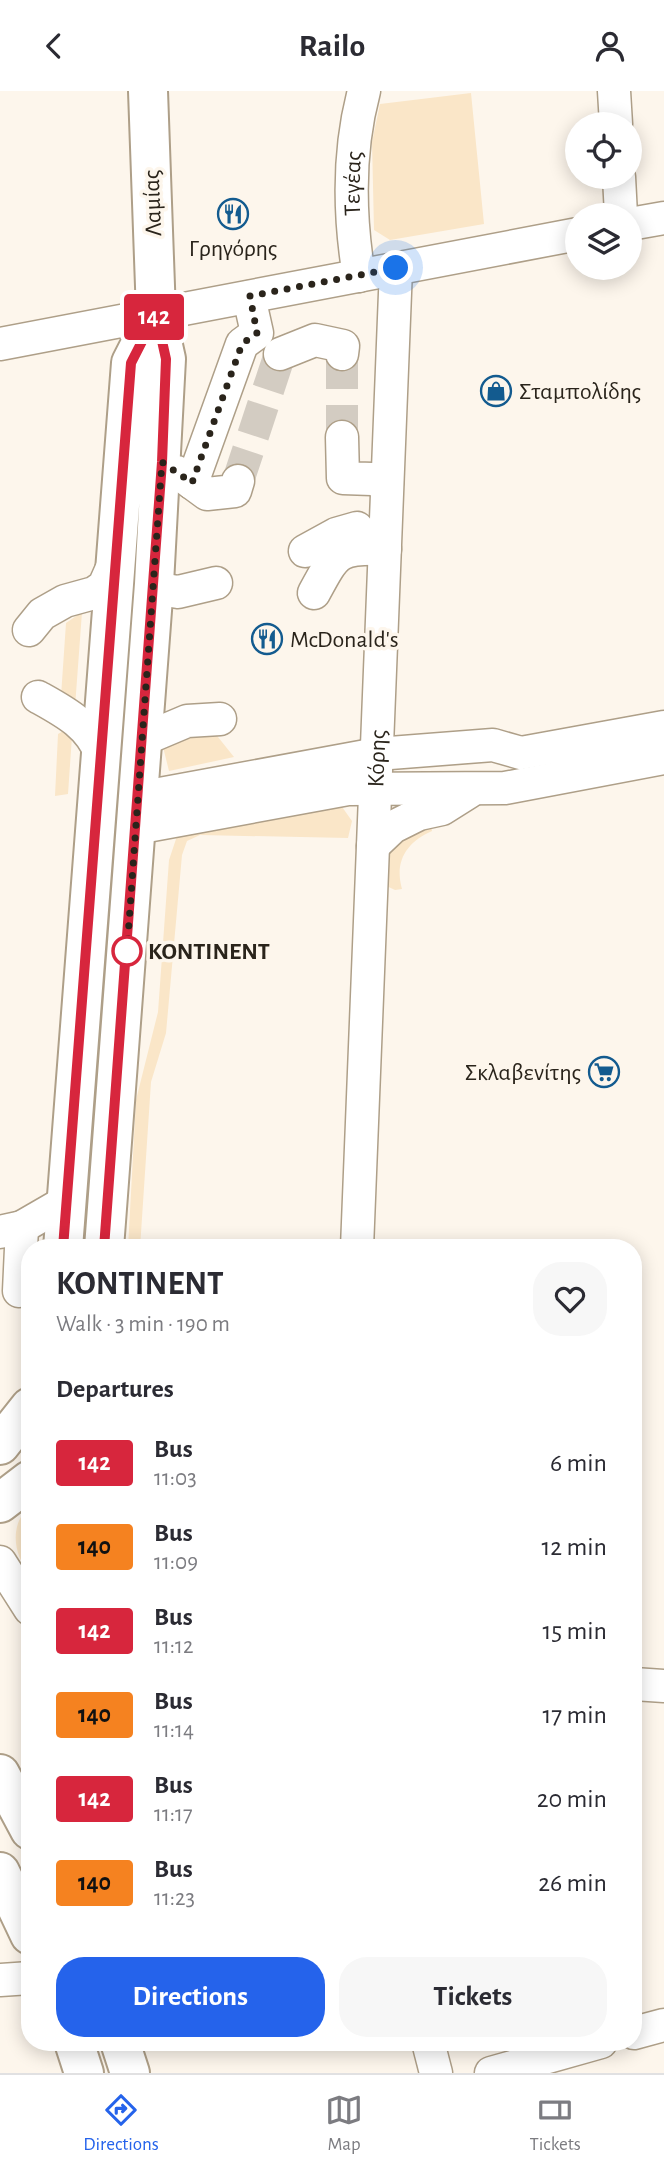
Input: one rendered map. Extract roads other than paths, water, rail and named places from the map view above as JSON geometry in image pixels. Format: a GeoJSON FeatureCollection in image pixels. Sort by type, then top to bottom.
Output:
{"type":"FeatureCollection","features":[{"type":"Feature","properties":{"kind":"main road","name":"Λαμίας"},"geometry":{"type":"LineString","coordinates":[[105,1239],[153,588],[177,472],[166,359],[156,314],[148,91]]}},
{"type":"Feature","properties":{"kind":"main road","name":"Λαμίας"},"geometry":{"type":"LineString","coordinates":[[64,1239],[131,363],[156,314]]}},
{"type":"Feature","properties":{"kind":"main road"},"geometry":{"type":"LineString","coordinates":[[0,1445],[21,1418]]}},
{"type":"Feature","properties":{"kind":"main road"},"geometry":{"type":"LineString","coordinates":[[0,1503],[21,1487]]}},
{"type":"Feature","properties":{"kind":"main road"},"geometry":{"type":"LineString","coordinates":[[0,1775],[21,1814]]}},
{"type":"Feature","properties":{"kind":"main road"},"geometry":{"type":"LineString","coordinates":[[0,1872],[21,1916]]}},
{"type":"Feature","properties":{"kind":"main road"},"geometry":{"type":"LineString","coordinates":[[77,2051],[84,2073]]}},
{"type":"Feature","properties":{"kind":"main road"},"geometry":{"type":"LineString","coordinates":[[123,2051],[130,2073]]}},
{"type":"Feature","properties":{"kind":"street","name":"Τεγέας"},"geometry":{"type":"LineString","coordinates":[[359,276],[352,238],[351,176],[364,91]]}},
{"type":"Feature","properties":{"kind":"street"},"geometry":{"type":"LineString","coordinates":[[614,91],[615,112]]}},
{"type":"Feature","properties":{"kind":"street"},"geometry":{"type":"LineString","coordinates":[[642,222],[664,218]]}},
{"type":"Feature","properties":{"kind":"street"},"geometry":{"type":"LineString","coordinates":[[0,344],[565,236]]}},
{"type":"Feature","properties":{"kind":"street","name":"Κόρης"},"geometry":{"type":"LineString","coordinates":[[357,1239],[396,268]]}},
{"type":"Feature","properties":{"kind":"street"},"geometry":{"type":"LineString","coordinates":[[238,481],[236,491],[207,494],[177,472],[242,344],[257,333],[250,296]]}},
{"type":"Feature","properties":{"kind":"street"},"geometry":{"type":"LineString","coordinates":[[280,354],[315,340],[343,345],[342,354]]}},
{"type":"Feature","properties":{"kind":"street"},"geometry":{"type":"LineString","coordinates":[[342,437],[343,478],[373,478],[387,483]]}},
{"type":"Feature","properties":{"kind":"street"},"geometry":{"type":"LineString","coordinates":[[305,551],[336,534],[370,524],[385,537]]}},
{"type":"Feature","properties":{"kind":"street"},"geometry":{"type":"LineString","coordinates":[[314,593],[328,566],[339,555],[351,548],[385,537]]}},
{"type":"Feature","properties":{"kind":"street"},"geometry":{"type":"LineString","coordinates":[[29,630],[42,614],[65,601],[94,593],[104,586],[116,559]]}},
{"type":"Feature","properties":{"kind":"street"},"geometry":{"type":"LineString","coordinates":[[153,588],[178,592],[216,583]]}},
{"type":"Feature","properties":{"kind":"street"},"geometry":{"type":"LineString","coordinates":[[38,697],[85,727],[101,755]]}},
{"type":"Feature","properties":{"kind":"street"},"geometry":{"type":"LineString","coordinates":[[137,813],[377,754],[493,745],[522,734],[664,707]]}},
{"type":"Feature","properties":{"kind":"street"},"geometry":{"type":"LineString","coordinates":[[142,740],[187,721],[220,719]]}},
{"type":"Feature","properties":{"kind":"street"},"geometry":{"type":"LineString","coordinates":[[493,745],[521,753],[664,727]]}},
{"type":"Feature","properties":{"kind":"street"},"geometry":{"type":"LineString","coordinates":[[373,846],[393,827],[419,814],[442,809],[475,788],[493,745]]}},
{"type":"Feature","properties":{"kind":"street"},"geometry":{"type":"LineString","coordinates":[[137,813],[348,789],[375,791],[505,787],[664,758]]}},
{"type":"Feature","properties":{"kind":"street"},"geometry":{"type":"LineString","coordinates":[[16,1293],[11,1229],[67,1201]]}},
{"type":"Feature","properties":{"kind":"street"},"geometry":{"type":"LineString","coordinates":[[0,1562],[21,1595]]}},
{"type":"Feature","properties":{"kind":"street"},"geometry":{"type":"LineString","coordinates":[[642,1685],[664,1686]]}},
{"type":"Feature","properties":{"kind":"street"},"geometry":{"type":"LineString","coordinates":[[0,1980],[21,1979]]}},
{"type":"Feature","properties":{"kind":"street"},"geometry":{"type":"LineString","coordinates":[[642,2031],[664,2025]]}},
{"type":"Feature","properties":{"kind":"street"},"geometry":{"type":"LineString","coordinates":[[430,2051],[436,2073]]}},
{"type":"Feature","properties":{"kind":"street"},"geometry":{"type":"LineString","coordinates":[[491,2073],[569,2051]]}},
{"type":"Feature","properties":{"kind":"tunnel"},"geometry":{"type":"LineString","coordinates":[[238,481],[280,354]]}},
{"type":"Feature","properties":{"kind":"tunnel"},"geometry":{"type":"LineString","coordinates":[[342,354],[342,437]]}},
{"type":"Feature","properties":{"kind":"place","name":"Γρηγόρης"},"geometry":{"type":"Point","coordinates":[233,214]}},
{"type":"Feature","properties":{"kind":"place","name":"Σταμπολίδης"},"geometry":{"type":"Point","coordinates":[496,391]}},
{"type":"Feature","properties":{"kind":"place","name":"McDonald's"},"geometry":{"type":"Point","coordinates":[267,639]}},
{"type":"Feature","properties":{"kind":"place","name":"ΚΟΝΤΙΝΕΝΤ"},"geometry":{"type":"Point","coordinates":[127,951]}},
{"type":"Feature","properties":{"kind":"place","name":"Σκλαβενίτης"},"geometry":{"type":"Point","coordinates":[604,1072]}}]}
